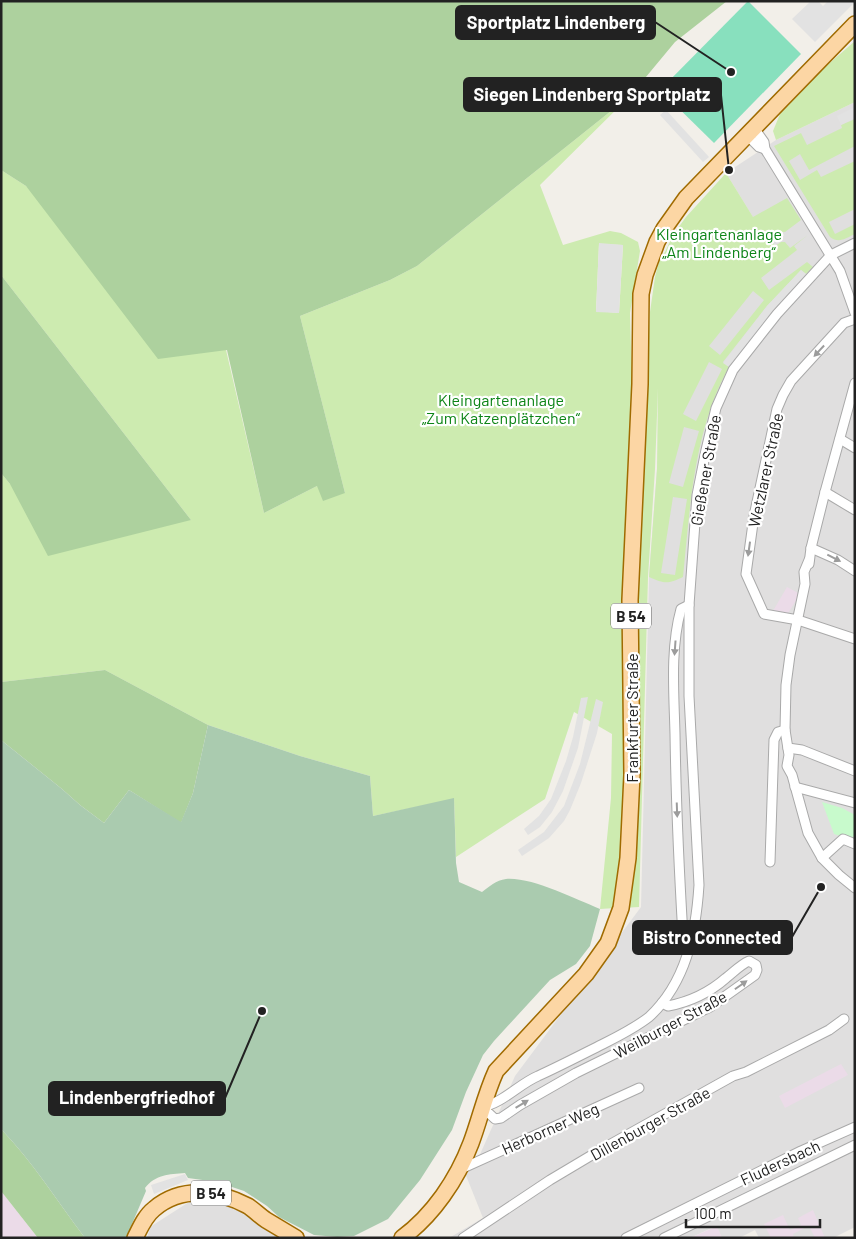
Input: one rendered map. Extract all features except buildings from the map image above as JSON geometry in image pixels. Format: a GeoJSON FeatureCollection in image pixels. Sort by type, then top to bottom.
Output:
{"type":"FeatureCollection","features":[{"type":"Feature","properties":{"kind":"main road","name":"Frankfurter Straße"},"geometry":{"type":"LineString","coordinates":[[402,1238],[415,1228],[437,1203],[461,1169],[496,1071],[592,966],[608,943],[621,908],[628,858],[632,775],[630,600],[640,384],[641,294],[652,256],[664,229],[686,198],[855,24]]}},
{"type":"Feature","properties":{"kind":"main road","name":"B 54"},"geometry":{"type":"LineString","coordinates":[[135,1238],[143,1222],[153,1209],[172,1197],[188,1193],[208,1193],[225,1196],[248,1206],[296,1238]]}},
{"type":"Feature","properties":{"kind":"street"},"geometry":{"type":"LineString","coordinates":[[750,131],[759,147],[765,149],[840,271],[852,297],[855,313]]}},
{"type":"Feature","properties":{"kind":"street"},"geometry":{"type":"LineString","coordinates":[[830,255],[855,243]]}},
{"type":"Feature","properties":{"kind":"street","name":"Gießener Straße"},"geometry":{"type":"LineString","coordinates":[[482,1107],[492,1105],[529,1080],[632,1029],[662,1003],[678,979],[690,946],[697,914],[699,885],[689,696],[689,605],[697,495],[706,450],[716,408],[730,376],[757,338],[830,255]]}},
{"type":"Feature","properties":{"kind":"street","name":"Wetzlarer Straße"},"geometry":{"type":"LineString","coordinates":[[798,620],[764,614],[746,574],[754,516],[777,409],[783,395],[791,381],[844,323],[855,319]]}},
{"type":"Feature","properties":{"kind":"street"},"geometry":{"type":"LineString","coordinates":[[854,389],[825,492],[809,560],[810,573],[804,584],[786,685],[785,730],[789,752],[794,764],[792,776],[808,833],[822,858],[838,875],[855,888]]}},
{"type":"Feature","properties":{"kind":"street"},"geometry":{"type":"LineString","coordinates":[[840,439],[855,448]]}},
{"type":"Feature","properties":{"kind":"street"},"geometry":{"type":"LineString","coordinates":[[825,492],[855,510]]}},
{"type":"Feature","properties":{"kind":"street"},"geometry":{"type":"LineString","coordinates":[[812,548],[838,560],[855,572]]}},
{"type":"Feature","properties":{"kind":"street","name":"Gießener Straße"},"geometry":{"type":"LineString","coordinates":[[689,605],[681,609],[677,622],[673,679],[676,804],[683,936],[690,946]]}},
{"type":"Feature","properties":{"kind":"street"},"geometry":{"type":"LineString","coordinates":[[798,620],[855,639]]}},
{"type":"Feature","properties":{"kind":"street"},"geometry":{"type":"LineString","coordinates":[[770,862],[774,740],[778,732],[785,730]]}},
{"type":"Feature","properties":{"kind":"street"},"geometry":{"type":"LineString","coordinates":[[789,752],[802,750],[855,771]]}},
{"type":"Feature","properties":{"kind":"street"},"geometry":{"type":"LineString","coordinates":[[795,787],[855,803]]}},
{"type":"Feature","properties":{"kind":"street"},"geometry":{"type":"LineString","coordinates":[[822,858],[843,839],[855,844]]}},
{"type":"Feature","properties":{"kind":"street","name":"Weilburger Straße"},"geometry":{"type":"LineString","coordinates":[[482,1107],[495,1119],[501,1118],[576,1073],[710,1007],[755,975],[756,965],[748,961],[725,980],[687,1001],[668,1006],[662,1003]]}},
{"type":"Feature","properties":{"kind":"street","name":"Dillenburger Straße"},"geometry":{"type":"LineString","coordinates":[[463,1238],[550,1180],[602,1149],[733,1076],[746,1072],[829,1030],[844,1019]]}},
{"type":"Feature","properties":{"kind":"street","name":"Herborner Weg"},"geometry":{"type":"LineString","coordinates":[[461,1169],[639,1088]]}},
{"type":"Feature","properties":{"kind":"street","name":"Fludersbach"},"geometry":{"type":"LineString","coordinates":[[626,1238],[801,1151],[855,1128]]}},
{"type":"Feature","properties":{"kind":"street","name":"Fludersbach"},"geometry":{"type":"LineString","coordinates":[[664,1238],[855,1145]]}},
{"type":"Feature","properties":{"kind":"shaded area"},"geometry":{"type":"Polygon","coordinates":[[[811,1],[818,1],[823,6],[828,1],[855,2],[815,42],[792,19],[811,1]]]}},
{"type":"Feature","properties":{"kind":"shaded area"},"geometry":{"type":"Polygon","coordinates":[[[855,102],[855,1227],[833,1238],[759,1238],[755,1230],[739,1238],[722,1238],[716,1226],[690,1238],[449,1238],[483,1218],[465,1173],[477,1161],[515,1076],[641,907],[649,577],[657,469],[687,369],[774,252],[726,173],[776,140],[855,102]]]}},
{"type":"Feature","properties":{"kind":"shaded area"},"geometry":{"type":"Polygon","coordinates":[[[855,107],[855,118],[841,125],[837,116],[855,107]]]}},
{"type":"Feature","properties":{"kind":"shaded area"},"geometry":{"type":"Polygon","coordinates":[[[666,110],[709,157],[703,162],[660,115],[666,110]]]}},
{"type":"Feature","properties":{"kind":"shaded area"},"geometry":{"type":"Polygon","coordinates":[[[599,243],[623,245],[619,313],[596,312],[599,243]]]}},
{"type":"Feature","properties":{"kind":"shaded area"},"geometry":{"type":"Polygon","coordinates":[[[801,270],[806,274],[773,310],[729,367],[723,363],[767,306],[801,270]]]}},
{"type":"Feature","properties":{"kind":"shaded area"},"geometry":{"type":"Polygon","coordinates":[[[787,587],[800,594],[785,618],[773,611],[787,587]]]}},
{"type":"Feature","properties":{"kind":"shaded area"},"geometry":{"type":"Polygon","coordinates":[[[588,697],[578,748],[563,791],[552,812],[540,827],[528,835],[524,829],[539,816],[551,799],[566,761],[581,698],[588,697]]]}},
{"type":"Feature","properties":{"kind":"shaded area"},"geometry":{"type":"Polygon","coordinates":[[[596,699],[603,702],[597,733],[570,810],[564,821],[549,838],[522,856],[518,850],[544,832],[564,806],[580,764],[596,699]]]}},
{"type":"Feature","properties":{"kind":"shaded area"},"geometry":{"type":"Polygon","coordinates":[[[841,1064],[848,1075],[785,1108],[779,1096],[841,1064]]]}},
{"type":"Feature","properties":{"kind":"shaded area"},"geometry":{"type":"Polygon","coordinates":[[[185,1174],[188,1180],[154,1194],[151,1185],[185,1174]]]}},
{"type":"Feature","properties":{"kind":"shaded area"},"geometry":{"type":"Polygon","coordinates":[[[1,1191],[38,1238],[1,1238],[1,1191]]]}},
{"type":"Feature","properties":{"kind":"shaded area"},"geometry":{"type":"Polygon","coordinates":[[[203,1193],[247,1210],[287,1238],[147,1238],[150,1227],[203,1193]]]}},
{"type":"Feature","properties":{"kind":"shaded area"},"geometry":{"type":"Polygon","coordinates":[[[813,1210],[825,1238],[815,1238],[809,1226],[793,1234],[794,1238],[771,1238],[764,1224],[783,1215],[790,1230],[801,1225],[798,1218],[813,1210]]]}},
{"type":"Feature","properties":{"kind":"shaded area"},"geometry":{"type":"Polygon","coordinates":[[[717,1226],[722,1238],[690,1238],[717,1226]]]}},
{"type":"Feature","properties":{"kind":"green space"},"geometry":{"type":"Polygon","coordinates":[[[1,1],[727,1],[675,42],[631,95],[417,266],[390,280],[300,316],[345,493],[323,501],[317,486],[264,513],[227,350],[158,359],[26,186],[1,170],[1,1]]]}},
{"type":"Feature","properties":{"kind":"green space"},"geometry":{"type":"Polygon","coordinates":[[[748,1],[801,54],[714,143],[660,90],[748,1]]]}},
{"type":"Feature","properties":{"kind":"green space"},"geometry":{"type":"Polygon","coordinates":[[[855,41],[855,102],[776,140],[773,131],[780,114],[824,68],[855,41]]]}},
{"type":"Feature","properties":{"kind":"green space","name":"Kleingartenanlage „Zum Katzenplätzchen“"},"geometry":{"type":"Polygon","coordinates":[[[631,95],[540,185],[563,245],[610,231],[621,233],[638,242],[640,251],[630,313],[632,383],[626,601],[627,775],[623,856],[616,908],[600,909],[611,798],[612,734],[574,712],[545,799],[456,857],[454,799],[373,816],[370,776],[300,756],[208,725],[105,670],[1,682],[1,473],[10,484],[191,520],[1,275],[1,170],[26,186],[226,350],[264,513],[317,486],[345,493],[300,316],[390,280],[417,266],[631,95]],[[599,244],[596,311],[619,313],[623,245],[599,244]]]}},
{"type":"Feature","properties":{"kind":"green space"},"geometry":{"type":"Polygon","coordinates":[[[855,119],[855,146],[809,170],[800,154],[789,161],[800,180],[817,170],[821,177],[855,161],[855,209],[829,222],[835,234],[855,224],[855,234],[842,240],[836,240],[830,237],[774,146],[801,133],[807,145],[842,128],[841,125],[855,119]]]}},
{"type":"Feature","properties":{"kind":"green space","name":"Kleingartenanlage „Am Lindenberg“"},"geometry":{"type":"Polygon","coordinates":[[[726,173],[753,217],[787,198],[801,220],[771,240],[775,246],[785,242],[790,248],[808,235],[794,246],[797,250],[761,278],[769,290],[807,262],[813,267],[806,274],[801,270],[767,306],[723,362],[729,367],[717,391],[708,417],[696,469],[691,496],[683,577],[666,582],[649,577],[657,469],[658,388],[648,577],[639,907],[622,908],[634,601],[650,312],[660,258],[686,217],[726,173]],[[753,291],[709,346],[720,355],[764,300],[753,291]],[[709,362],[683,414],[696,421],[722,369],[709,362]],[[684,427],[669,483],[683,487],[699,431],[684,427]],[[673,497],[661,573],[675,575],[687,499],[673,497]]]}},
{"type":"Feature","properties":{"kind":"green space"},"geometry":{"type":"Polygon","coordinates":[[[1,275],[191,520],[48,556],[10,484],[1,473],[1,275]]]}},
{"type":"Feature","properties":{"kind":"green space"},"geometry":{"type":"Polygon","coordinates":[[[105,670],[208,725],[193,793],[181,823],[129,790],[104,823],[1,740],[1,682],[105,670]]]}},
{"type":"Feature","properties":{"kind":"green space"},"geometry":{"type":"Polygon","coordinates":[[[208,725],[300,756],[370,776],[373,816],[454,798],[456,863],[459,882],[482,892],[493,884],[506,879],[528,881],[600,909],[590,946],[576,964],[550,980],[483,1055],[466,1092],[452,1130],[420,1180],[388,1219],[354,1236],[314,1235],[279,1217],[267,1206],[244,1191],[217,1182],[188,1178],[185,1173],[163,1176],[153,1180],[145,1188],[146,1191],[126,1238],[85,1238],[34,1168],[1,1129],[1,740],[104,823],[129,790],[181,822],[193,793],[208,725]]]}},
{"type":"Feature","properties":{"kind":"green space"},"geometry":{"type":"Polygon","coordinates":[[[822,802],[842,808],[855,815],[855,833],[852,840],[834,834],[822,802]]]}},
{"type":"Feature","properties":{"kind":"green space"},"geometry":{"type":"Polygon","coordinates":[[[1,1129],[34,1168],[85,1238],[38,1238],[1,1191],[1,1129]]]}},
{"type":"Feature","properties":{"kind":"place","name":"Sportplatz Lindenberg"},"geometry":{"type":"Point","coordinates":[731,72]}},
{"type":"Feature","properties":{"kind":"place","name":"Siegen Lindenberg Sportplatz"},"geometry":{"type":"Point","coordinates":[729,170]}},
{"type":"Feature","properties":{"kind":"place","name":"Bistro Connected"},"geometry":{"type":"Point","coordinates":[821,887]}},
{"type":"Feature","properties":{"kind":"place","name":"Lindenbergfriedhof"},"geometry":{"type":"Point","coordinates":[262,1011]}}]}
